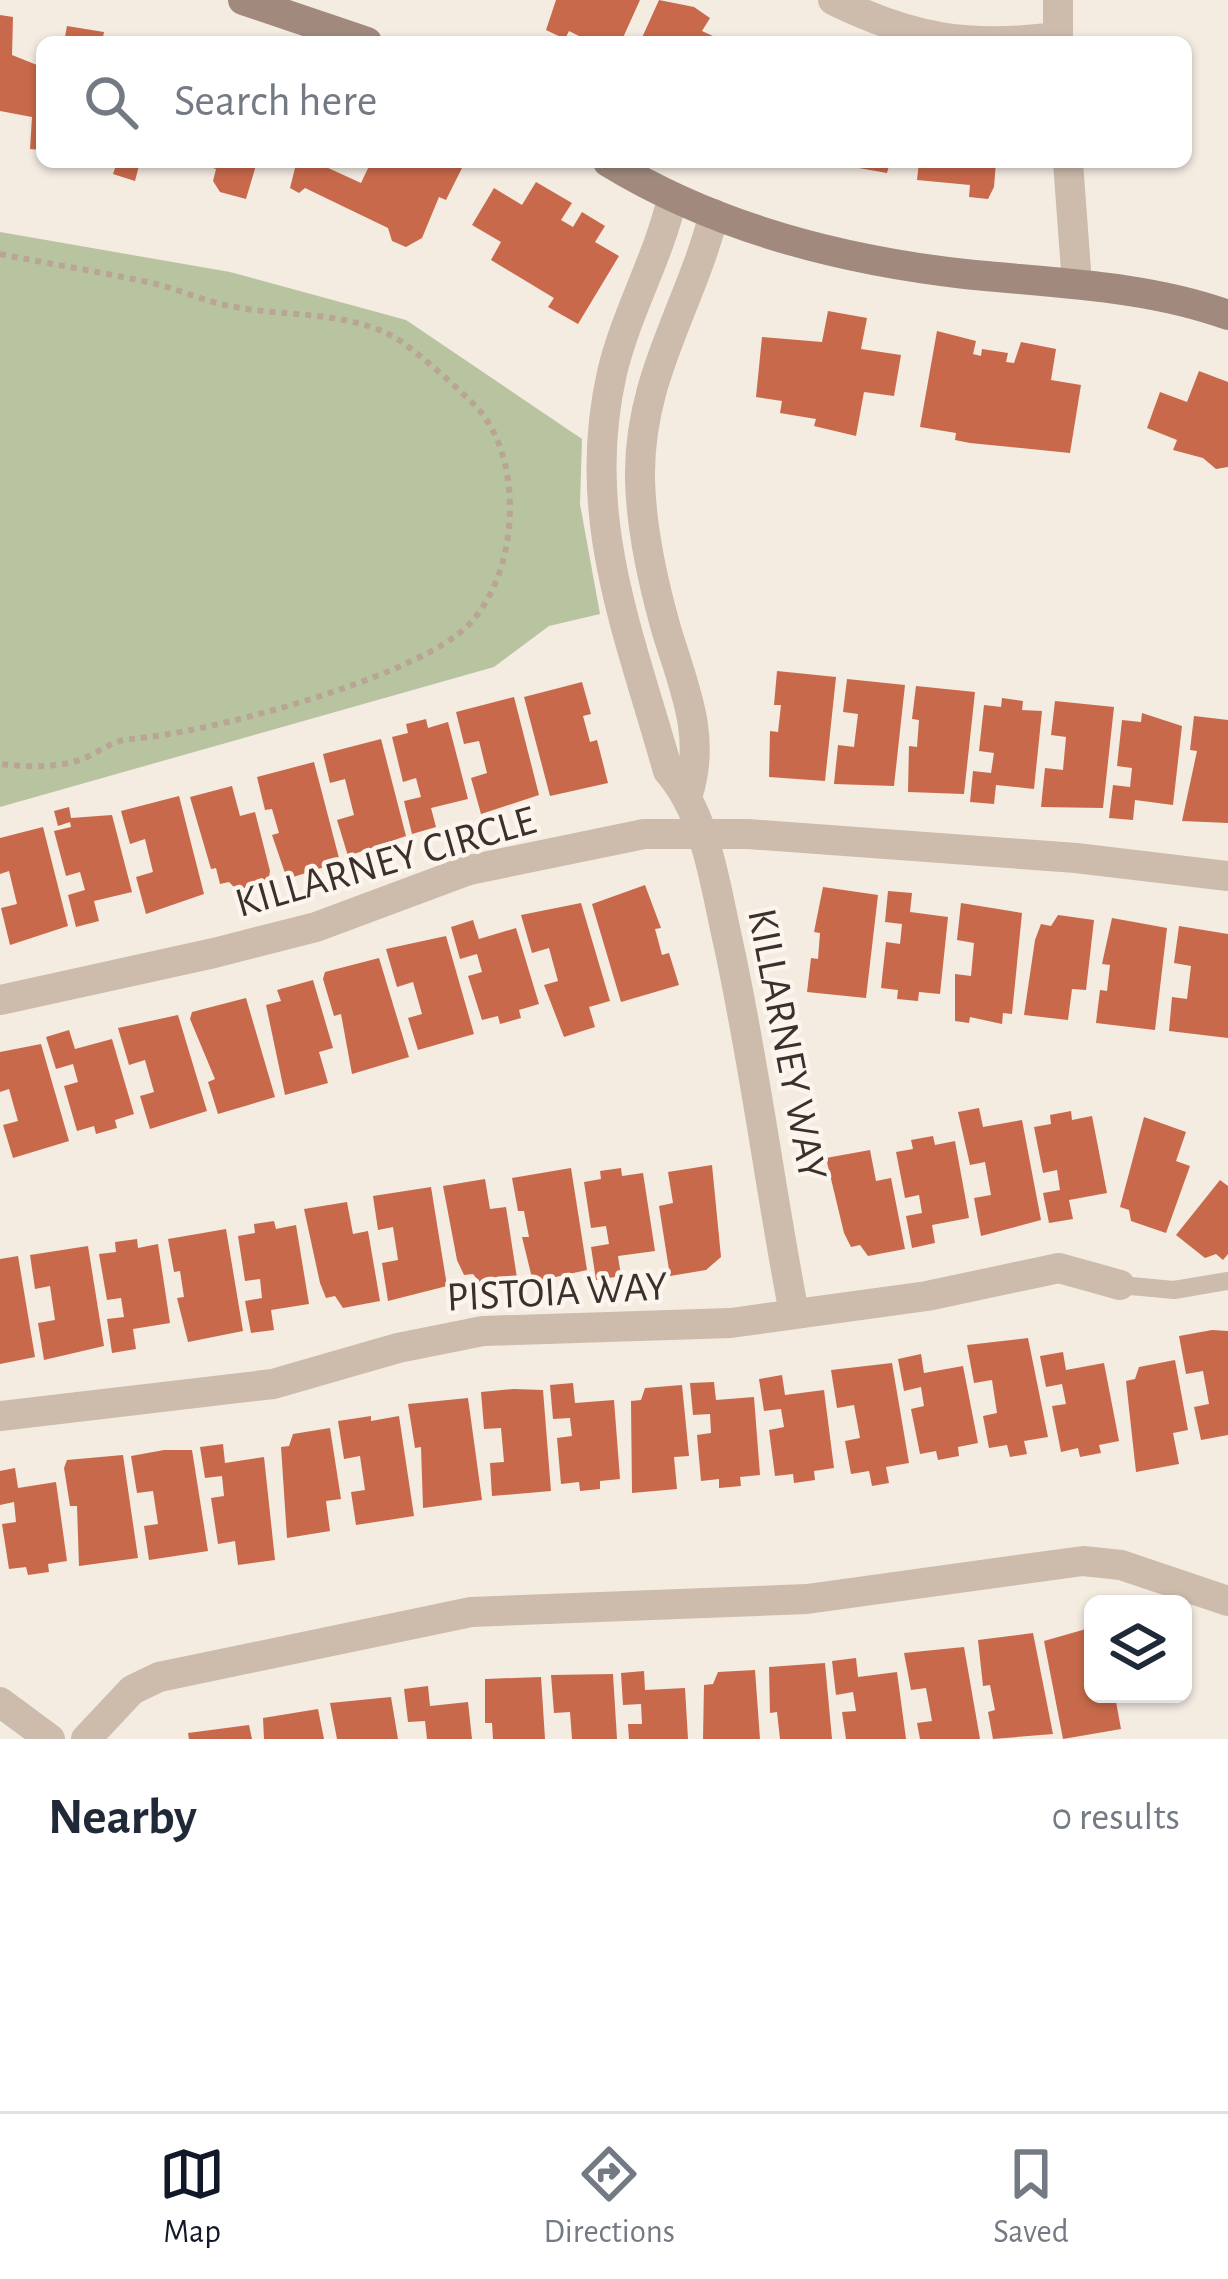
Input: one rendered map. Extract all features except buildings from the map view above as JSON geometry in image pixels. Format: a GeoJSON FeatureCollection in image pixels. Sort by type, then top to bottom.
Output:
{"type":"FeatureCollection","features":[{"type":"Feature","properties":{"kind":"street"},"geometry":{"type":"LineString","coordinates":[[243,0],[349,36]]}},
{"type":"Feature","properties":{"kind":"street"},"geometry":{"type":"LineString","coordinates":[[832,0],[890,28],[925,36]]}},
{"type":"Feature","properties":{"kind":"street"},"geometry":{"type":"LineString","coordinates":[[1057,36],[1058,0]]}},
{"type":"Feature","properties":{"kind":"street"},"geometry":{"type":"LineString","coordinates":[[618,168],[672,199],[839,252],[908,266],[1077,284],[1228,315]]}},
{"type":"Feature","properties":{"kind":"street"},"geometry":{"type":"LineString","coordinates":[[1068,168],[1077,284]]}},
{"type":"Feature","properties":{"kind":"street","name":"KILLARNEY WAY"},"geometry":{"type":"LineString","coordinates":[[672,199],[662,242],[612,372],[598,489],[608,561],[668,771],[688,794],[700,834],[760,1087],[794,1313]]}},
{"type":"Feature","properties":{"kind":"street","name":"KILLARNEY WAY"},"geometry":{"type":"LineString","coordinates":[[688,794],[699,741],[652,570],[640,454],[655,367],[704,253],[714,214]]}},
{"type":"Feature","properties":{"kind":"street","name":"KILLARNEY CIRCLE"},"geometry":{"type":"LineString","coordinates":[[0,1000],[316,927],[469,871],[644,834],[1076,858],[1228,876]]}},
{"type":"Feature","properties":{"kind":"street","name":"PISTOIA WAY"},"geometry":{"type":"LineString","coordinates":[[0,1416],[273,1384],[398,1348],[483,1331],[730,1323],[927,1296],[1059,1268],[1120,1285]]}},
{"type":"Feature","properties":{"kind":"street"},"geometry":{"type":"LineString","coordinates":[[86,1739],[132,1690],[159,1676],[471,1612],[807,1599],[1083,1561],[1121,1565],[1228,1601]]}},
{"type":"Feature","properties":{"kind":"street"},"geometry":{"type":"LineString","coordinates":[[0,1702],[50,1739]]}},
{"type":"Feature","properties":{"kind":"lane"},"geometry":{"type":"LineString","coordinates":[[1120,1285],[1152,1291],[1228,1281]]}},
{"type":"Feature","properties":{"kind":"path"},"geometry":{"type":"LineString","coordinates":[[0,254],[154,284],[226,306],[364,325],[405,344],[481,412],[505,470],[508,522],[497,582],[485,606],[459,634],[398,667],[227,724],[149,740],[130,739],[54,766],[0,764]]}},
{"type":"Feature","properties":{"kind":"green space"},"geometry":{"type":"Polygon","coordinates":[[[0,232],[230,272],[406,320],[582,439],[580,504],[600,614],[549,626],[494,667],[0,807],[0,232]]]}}]}
